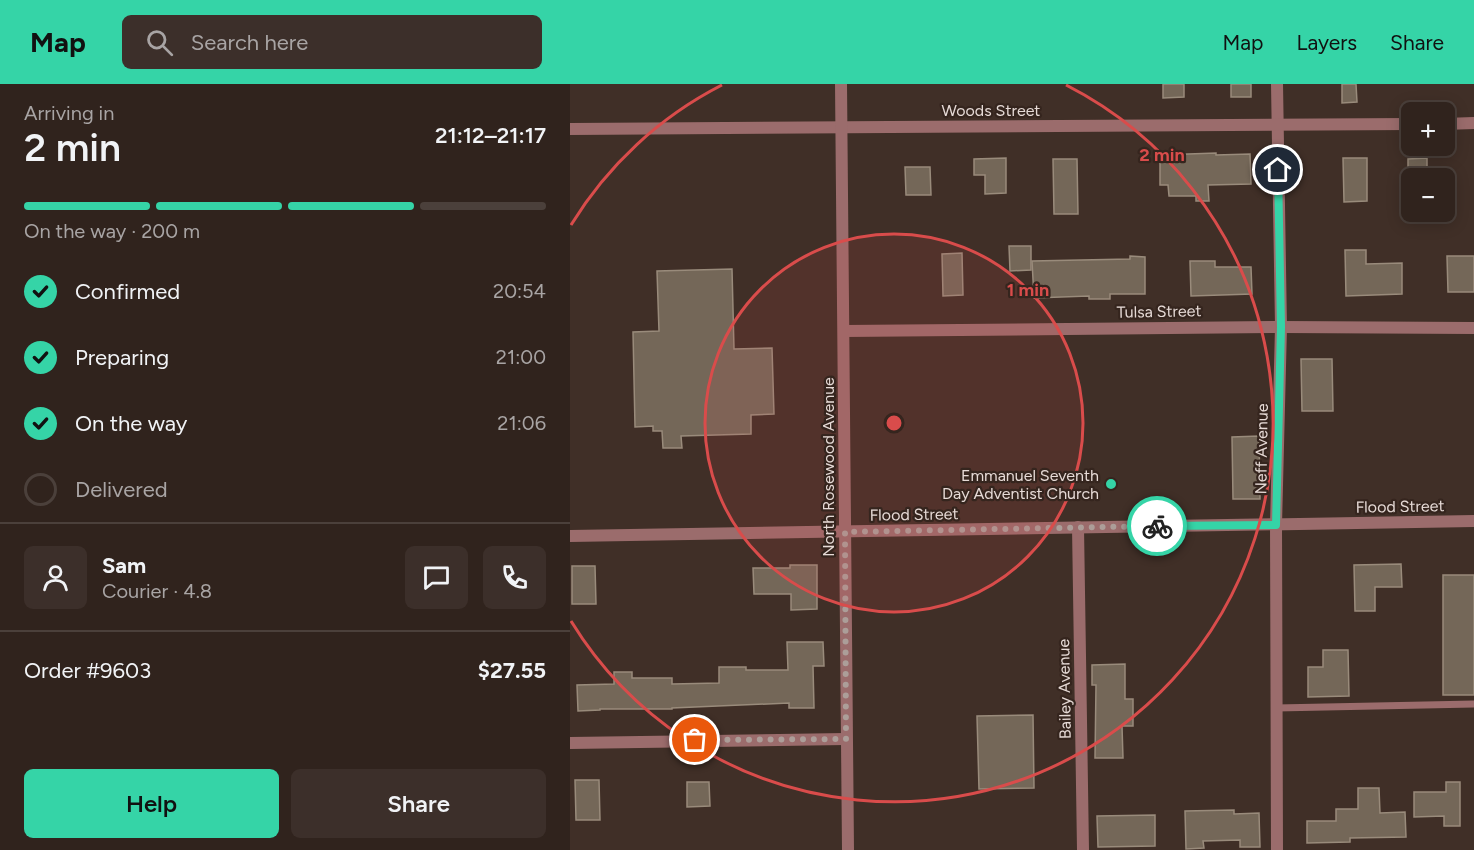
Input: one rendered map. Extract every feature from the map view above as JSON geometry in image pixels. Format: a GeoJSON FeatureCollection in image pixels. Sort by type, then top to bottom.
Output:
{"type":"FeatureCollection","features":[{"type":"Feature","properties":{"kind":"street","name":"North Rosewood Avenue"},"geometry":{"type":"LineString","coordinates":[[841,84],[848,850]]}},
{"type":"Feature","properties":{"kind":"street","name":"Neff Avenue"},"geometry":{"type":"LineString","coordinates":[[1277,84],[1281,327],[1276,525],[1277,850]]}},
{"type":"Feature","properties":{"kind":"street"},"geometry":{"type":"LineString","coordinates":[[1455,124],[1474,123]]}},
{"type":"Feature","properties":{"kind":"street","name":"Woods Street"},"geometry":{"type":"LineString","coordinates":[[570,129],[1401,124]]}},
{"type":"Feature","properties":{"kind":"street","name":"Tulsa Street"},"geometry":{"type":"LineString","coordinates":[[844,331],[1281,327],[1474,328]]}},
{"type":"Feature","properties":{"kind":"street","name":"Flood Street"},"geometry":{"type":"LineString","coordinates":[[570,536],[1474,520]]}},
{"type":"Feature","properties":{"kind":"street","name":"Bailey Avenue"},"geometry":{"type":"LineString","coordinates":[[1078,527],[1083,850]]}},
{"type":"Feature","properties":{"kind":"street"},"geometry":{"type":"LineString","coordinates":[[570,743],[846,739]]}},
{"type":"Feature","properties":{"kind":"lane"},"geometry":{"type":"LineString","coordinates":[[1276,708],[1474,704]]}},
{"type":"Feature","properties":{"kind":"building"},"geometry":{"type":"Polygon","coordinates":[[[1163,84],[1184,84],[1184,97],[1163,98],[1163,84]]]}},
{"type":"Feature","properties":{"kind":"building"},"geometry":{"type":"Polygon","coordinates":[[[1231,84],[1251,84],[1251,97],[1231,97],[1231,84]]]}},
{"type":"Feature","properties":{"kind":"building"},"geometry":{"type":"Polygon","coordinates":[[[1342,84],[1356,84],[1357,102],[1342,103],[1342,84]]]}},
{"type":"Feature","properties":{"kind":"building"},"geometry":{"type":"Polygon","coordinates":[[[1216,153],[1216,155],[1250,154],[1251,184],[1208,185],[1209,201],[1196,201],[1196,196],[1169,196],[1168,185],[1160,185],[1160,155],[1216,153]]]}},
{"type":"Feature","properties":{"kind":"building"},"geometry":{"type":"Polygon","coordinates":[[[1006,158],[1006,193],[985,194],[985,175],[974,175],[974,159],[1006,158]]]}},
{"type":"Feature","properties":{"kind":"building"},"geometry":{"type":"Polygon","coordinates":[[[1343,158],[1367,158],[1367,201],[1344,202],[1343,158]]]}},
{"type":"Feature","properties":{"kind":"building"},"geometry":{"type":"Polygon","coordinates":[[[1427,158],[1427,168],[1408,168],[1408,159],[1427,158]]]}},
{"type":"Feature","properties":{"kind":"building"},"geometry":{"type":"Polygon","coordinates":[[[1053,159],[1077,159],[1078,214],[1054,214],[1053,159]]]}},
{"type":"Feature","properties":{"kind":"building"},"geometry":{"type":"Polygon","coordinates":[[[905,167],[930,167],[931,195],[906,195],[905,167]]]}},
{"type":"Feature","properties":{"kind":"building"},"geometry":{"type":"Polygon","coordinates":[[[1009,246],[1031,246],[1031,270],[1010,271],[1009,246]]]}},
{"type":"Feature","properties":{"kind":"building"},"geometry":{"type":"Polygon","coordinates":[[[1345,250],[1366,250],[1366,264],[1402,263],[1402,294],[1346,296],[1345,250]]]}},
{"type":"Feature","properties":{"kind":"building"},"geometry":{"type":"Polygon","coordinates":[[[962,253],[963,295],[943,296],[942,254],[962,253]]]}},
{"type":"Feature","properties":{"kind":"building"},"geometry":{"type":"Polygon","coordinates":[[[1130,256],[1145,257],[1145,294],[1110,294],[1110,299],[1089,299],[1089,296],[1034,298],[1032,261],[1130,259],[1130,256]]]}},
{"type":"Feature","properties":{"kind":"building"},"geometry":{"type":"Polygon","coordinates":[[[1447,256],[1474,256],[1474,292],[1448,292],[1447,256]]]}},
{"type":"Feature","properties":{"kind":"building"},"geometry":{"type":"Polygon","coordinates":[[[1190,261],[1215,261],[1215,267],[1251,267],[1252,294],[1191,296],[1190,261]]]}},
{"type":"Feature","properties":{"kind":"building"},"geometry":{"type":"Polygon","coordinates":[[[732,269],[734,349],[772,348],[774,414],[751,415],[751,434],[681,436],[682,448],[663,448],[662,431],[653,431],[653,426],[635,427],[633,332],[659,331],[657,271],[732,269]]]}},
{"type":"Feature","properties":{"kind":"building"},"geometry":{"type":"Polygon","coordinates":[[[1301,359],[1332,359],[1333,411],[1302,411],[1301,359]]]}},
{"type":"Feature","properties":{"kind":"building"},"geometry":{"type":"Polygon","coordinates":[[[1259,436],[1260,499],[1233,499],[1232,437],[1259,436]]]}},
{"type":"Feature","properties":{"kind":"building"},"geometry":{"type":"Polygon","coordinates":[[[1401,564],[1402,587],[1375,587],[1375,611],[1355,611],[1354,565],[1401,564]]]}},
{"type":"Feature","properties":{"kind":"building"},"geometry":{"type":"Polygon","coordinates":[[[790,565],[817,565],[817,609],[791,610],[791,594],[754,594],[753,568],[790,568],[790,565]]]}},
{"type":"Feature","properties":{"kind":"building"},"geometry":{"type":"Polygon","coordinates":[[[572,566],[595,566],[596,604],[572,604],[572,566]]]}},
{"type":"Feature","properties":{"kind":"building"},"geometry":{"type":"Polygon","coordinates":[[[1443,575],[1474,575],[1474,695],[1443,695],[1443,575]]]}},
{"type":"Feature","properties":{"kind":"building"},"geometry":{"type":"Polygon","coordinates":[[[787,642],[823,642],[824,666],[813,666],[814,708],[789,708],[789,703],[578,711],[577,685],[614,684],[614,672],[632,672],[632,678],[672,678],[672,684],[719,683],[719,667],[746,667],[746,670],[788,670],[787,642]]]}},
{"type":"Feature","properties":{"kind":"building"},"geometry":{"type":"Polygon","coordinates":[[[1323,650],[1348,650],[1349,696],[1308,697],[1308,667],[1323,667],[1323,650]]]}},
{"type":"Feature","properties":{"kind":"building"},"geometry":{"type":"Polygon","coordinates":[[[1125,664],[1125,699],[1133,699],[1133,726],[1122,726],[1123,758],[1095,758],[1096,685],[1092,685],[1092,665],[1125,664]]]}},
{"type":"Feature","properties":{"kind":"building"},"geometry":{"type":"Polygon","coordinates":[[[1033,715],[1034,788],[979,789],[977,716],[1033,715]]]}},
{"type":"Feature","properties":{"kind":"building"},"geometry":{"type":"Polygon","coordinates":[[[575,780],[599,780],[600,820],[576,820],[575,780]]]}},
{"type":"Feature","properties":{"kind":"building"},"geometry":{"type":"Polygon","coordinates":[[[687,782],[709,782],[710,806],[687,807],[687,782]]]}},
{"type":"Feature","properties":{"kind":"building"},"geometry":{"type":"Polygon","coordinates":[[[1446,782],[1460,782],[1460,826],[1444,826],[1444,816],[1414,817],[1414,792],[1446,792],[1446,782]]]}},
{"type":"Feature","properties":{"kind":"building"},"geometry":{"type":"Polygon","coordinates":[[[1358,788],[1379,788],[1380,813],[1405,812],[1406,837],[1350,838],[1350,842],[1307,843],[1307,821],[1336,821],[1336,809],[1358,809],[1358,788]]]}},
{"type":"Feature","properties":{"kind":"building"},"geometry":{"type":"Polygon","coordinates":[[[1234,810],[1234,814],[1259,813],[1260,847],[1240,847],[1240,840],[1203,841],[1204,848],[1186,849],[1185,811],[1234,810]]]}},
{"type":"Feature","properties":{"kind":"building"},"geometry":{"type":"Polygon","coordinates":[[[1155,815],[1155,846],[1098,847],[1097,816],[1155,815]]]}},
{"type":"Feature","properties":{"kind":"way so far"},"geometry":{"type":"LineString","coordinates":[[695,740],[846,739],[845,532],[1157,526]]}},
{"type":"Feature","properties":{"kind":"place","name":"Emmanuel Seventh Day Adventist Church"},"geometry":{"type":"Point","coordinates":[1111,484]}},
{"type":"Feature","properties":{"kind":"route"},"geometry":{"type":"LineString","coordinates":[[1157,526],[1276,525],[1281,327],[1278,170]]}}]}
